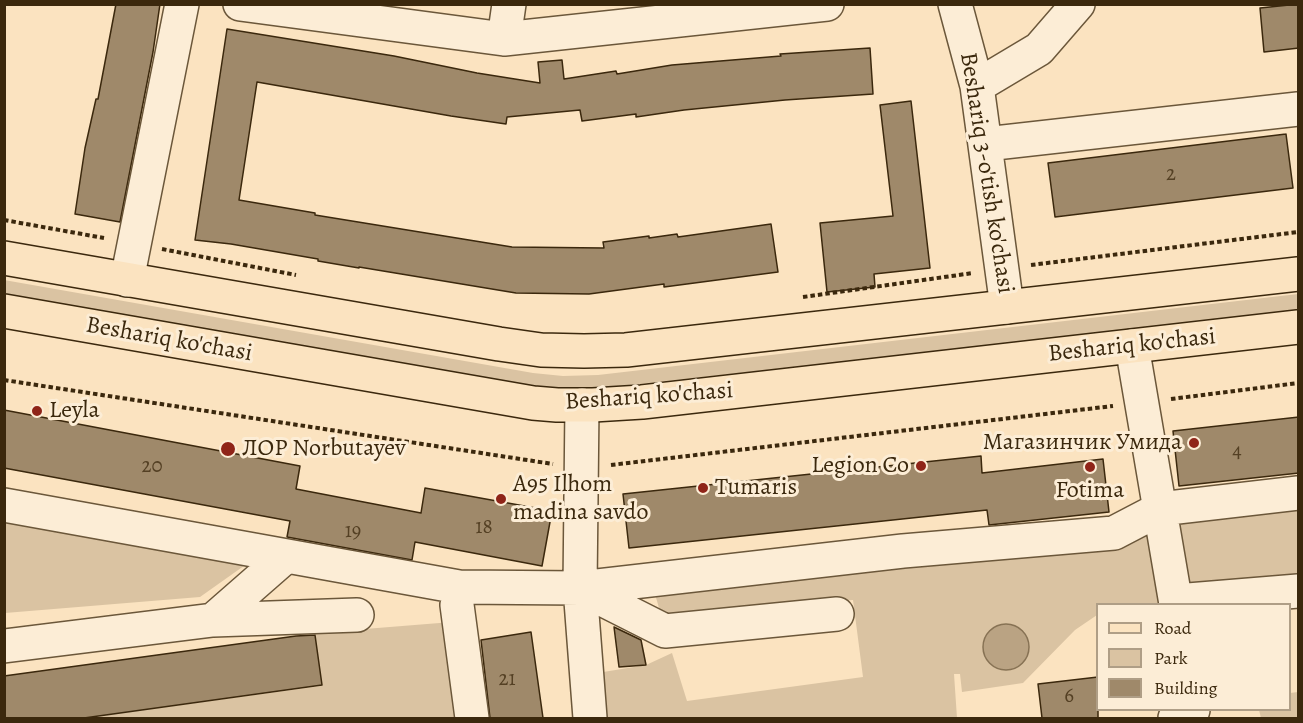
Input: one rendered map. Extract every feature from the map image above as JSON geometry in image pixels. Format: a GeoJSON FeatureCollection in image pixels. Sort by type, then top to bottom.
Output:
{"type":"FeatureCollection","features":[{"type":"Feature","properties":{"kind":"main road","name":"Beshariq ko'chasi"},"geometry":{"type":"LineString","coordinates":[[4,258],[500,344],[563,351],[626,350],[1299,274]]}},
{"type":"Feature","properties":{"kind":"main road","name":"Beshariq ko'chasi"},"geometry":{"type":"LineString","coordinates":[[4,311],[533,403],[582,405],[642,402],[1299,327]]}},
{"type":"Feature","properties":{"kind":"street"},"geometry":{"type":"LineString","coordinates":[[128,280],[182,4]]}},
{"type":"Feature","properties":{"kind":"street"},"geometry":{"type":"LineString","coordinates":[[240,4],[504,39],[827,4]]}},
{"type":"Feature","properties":{"kind":"street"},"geometry":{"type":"LineString","coordinates":[[504,39],[509,4]]}},
{"type":"Feature","properties":{"kind":"street","name":"Beshariq 3-o'tish ko'chasi"},"geometry":{"type":"LineString","coordinates":[[955,4],[977,86],[1007,307]]}},
{"type":"Feature","properties":{"kind":"street"},"geometry":{"type":"LineString","coordinates":[[977,86],[1039,49],[1078,4]]}},
{"type":"Feature","properties":{"kind":"street"},"geometry":{"type":"LineString","coordinates":[[986,144],[1299,109]]}},
{"type":"Feature","properties":{"kind":"street"},"geometry":{"type":"LineString","coordinates":[[1132,346],[1176,603],[1299,591]]}},
{"type":"Feature","properties":{"kind":"street"},"geometry":{"type":"LineString","coordinates":[[582,405],[580,588],[590,718]]}},
{"type":"Feature","properties":{"kind":"street"},"geometry":{"type":"LineString","coordinates":[[4,505],[459,587],[580,588],[903,551],[1114,533],[1160,508],[1299,493]]}},
{"type":"Feature","properties":{"kind":"street"},"geometry":{"type":"LineString","coordinates":[[213,620],[285,557]]}},
{"type":"Feature","properties":{"kind":"street"},"geometry":{"type":"LineString","coordinates":[[580,588],[665,630],[837,614]]}},
{"type":"Feature","properties":{"kind":"street"},"geometry":{"type":"LineString","coordinates":[[457,606],[472,718]]}},
{"type":"Feature","properties":{"kind":"street"},"geometry":{"type":"LineString","coordinates":[[4,646],[213,620],[357,615]]}},
{"type":"Feature","properties":{"kind":"street"},"geometry":{"type":"LineString","coordinates":[[1175,718],[1192,711]]}},
{"type":"Feature","properties":{"kind":"path"},"geometry":{"type":"LineString","coordinates":[[4,220],[296,276]]}},
{"type":"Feature","properties":{"kind":"path"},"geometry":{"type":"LineString","coordinates":[[793,298],[1299,232]]}},
{"type":"Feature","properties":{"kind":"path"},"geometry":{"type":"LineString","coordinates":[[1141,403],[1299,383]]}},
{"type":"Feature","properties":{"kind":"green space"},"geometry":{"type":"Polygon","coordinates":[[[4,280],[533,373],[563,376],[598,375],[1298,294],[1298,312],[583,390],[533,387],[5,294],[4,280]]]}},
{"type":"Feature","properties":{"kind":"green space"},"geometry":{"type":"Polygon","coordinates":[[[1298,504],[1298,581],[1182,592],[1169,517],[1298,504]]]}},
{"type":"Feature","properties":{"kind":"green space"},"geometry":{"type":"Polygon","coordinates":[[[1160,509],[1171,603],[1096,603],[1096,616],[1075,630],[1023,683],[962,692],[960,674],[954,674],[957,718],[590,718],[585,675],[646,665],[672,653],[687,701],[863,677],[853,600],[661,615],[651,580],[903,551],[1160,509]]]}},
{"type":"Feature","properties":{"kind":"green space"},"geometry":{"type":"Polygon","coordinates":[[[4,519],[248,563],[200,597],[5,613],[4,519]]]}},
{"type":"Feature","properties":{"kind":"green space"},"geometry":{"type":"Polygon","coordinates":[[[452,622],[463,718],[84,718],[321,686],[315,633],[452,622]]]}},
{"type":"Feature","properties":{"kind":"green space"},"geometry":{"type":"Polygon","coordinates":[[[1298,692],[1298,718],[1261,718],[1259,711],[1291,711],[1291,693],[1298,692]]]}},
{"type":"Feature","properties":{"kind":"shaded area"},"geometry":{"type":"Polygon","coordinates":[[[1006,624],[1015,625],[1023,630],[1028,638],[1028,656],[1023,664],[1015,669],[1006,670],[997,669],[989,664],[984,656],[983,647],[984,638],[989,630],[997,625],[1006,624]]]}},
{"type":"Feature","properties":{"kind":"building"},"geometry":{"type":"Polygon","coordinates":[[[116,4],[160,4],[120,222],[75,214],[85,148],[96,99],[98,99],[116,4]]]}},
{"type":"Feature","properties":{"kind":"building"},"geometry":{"type":"Polygon","coordinates":[[[1299,4],[1299,48],[1264,52],[1260,8],[1299,4]]]}},
{"type":"Feature","properties":{"kind":"building"},"geometry":{"type":"Polygon","coordinates":[[[227,29],[540,83],[538,62],[562,60],[564,79],[616,71],[617,74],[672,65],[781,56],[780,54],[870,48],[873,94],[785,100],[582,121],[580,110],[507,117],[506,124],[257,82],[239,200],[315,213],[315,215],[512,247],[604,248],[603,242],[677,234],[678,237],[771,224],[778,272],[589,294],[516,293],[318,261],[318,259],[231,244],[195,240],[227,29]]]}},
{"type":"Feature","properties":{"kind":"building"},"geometry":{"type":"Polygon","coordinates":[[[911,101],[930,268],[874,274],[875,287],[827,292],[820,223],[893,216],[880,105],[911,101]]]}},
{"type":"Feature","properties":{"kind":"building"},"geometry":{"type":"Polygon","coordinates":[[[1286,134],[1293,188],[1055,217],[1048,163],[1286,134]]]}},
{"type":"Feature","properties":{"kind":"building"},"geometry":{"type":"Polygon","coordinates":[[[4,410],[300,466],[296,489],[421,513],[425,488],[552,511],[542,566],[415,542],[412,560],[287,537],[290,521],[4,468],[4,410]]]}},
{"type":"Feature","properties":{"kind":"building"},"geometry":{"type":"Polygon","coordinates":[[[1299,417],[1299,473],[1179,486],[1173,431],[1299,417]]]}},
{"type":"Feature","properties":{"kind":"building"},"geometry":{"type":"Polygon","coordinates":[[[981,456],[982,473],[1103,459],[1109,512],[989,525],[987,510],[629,548],[623,494],[981,456]]]}},
{"type":"Feature","properties":{"kind":"building"},"geometry":{"type":"Polygon","coordinates":[[[614,627],[641,640],[646,665],[619,667],[614,627]]]}},
{"type":"Feature","properties":{"kind":"building"},"geometry":{"type":"Polygon","coordinates":[[[531,632],[543,718],[490,718],[481,640],[531,632]]]}},
{"type":"Feature","properties":{"kind":"building"},"geometry":{"type":"Polygon","coordinates":[[[315,635],[322,685],[84,718],[4,718],[4,676],[315,635]]]}},
{"type":"Feature","properties":{"kind":"building"},"geometry":{"type":"Polygon","coordinates":[[[1096,677],[1098,718],[1042,718],[1038,684],[1096,677]]]}},
{"type":"Feature","properties":{"kind":"place","name":"Leyla"},"geometry":{"type":"Point","coordinates":[37,411]}},
{"type":"Feature","properties":{"kind":"place","name":"Магазинчик Умида"},"geometry":{"type":"Point","coordinates":[1194,443]}},
{"type":"Feature","properties":{"kind":"place","name":"ЛОР Norbutayev"},"geometry":{"type":"Point","coordinates":[228,449]}},
{"type":"Feature","properties":{"kind":"place","name":"Legion Co"},"geometry":{"type":"Point","coordinates":[921,466]}},
{"type":"Feature","properties":{"kind":"place","name":"Fotima"},"geometry":{"type":"Point","coordinates":[1090,467]}},
{"type":"Feature","properties":{"kind":"place","name":"Tumaris"},"geometry":{"type":"Point","coordinates":[703,488]}},
{"type":"Feature","properties":{"kind":"place","name":"A95 Ilhom madina savdo"},"geometry":{"type":"Point","coordinates":[501,499]}}]}
